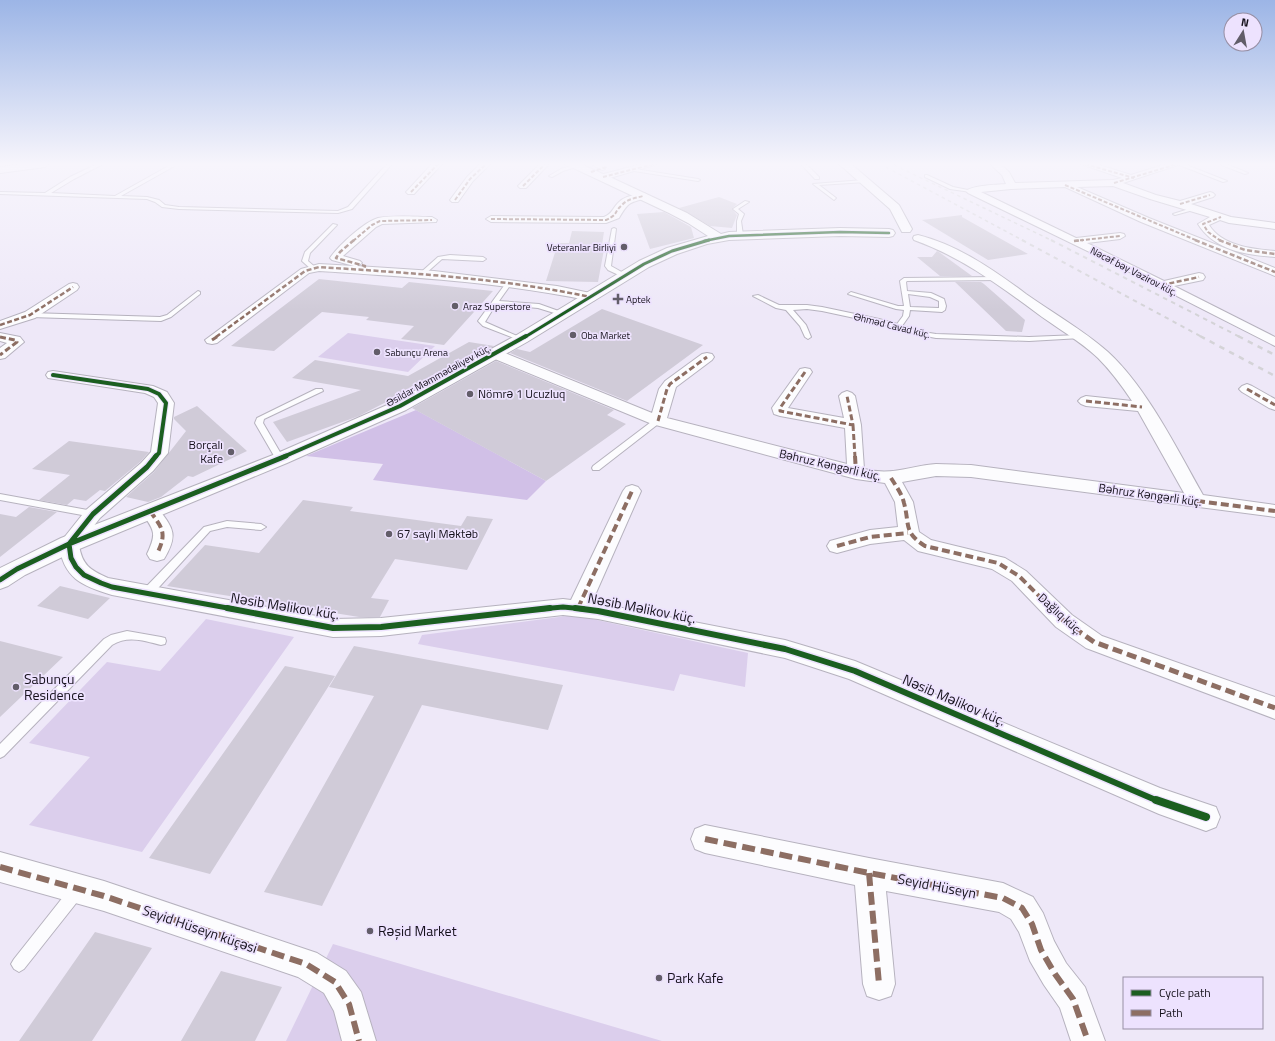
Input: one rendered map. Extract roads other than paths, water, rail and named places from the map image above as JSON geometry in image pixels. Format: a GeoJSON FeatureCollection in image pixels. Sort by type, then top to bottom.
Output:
{"type":"FeatureCollection","features":[{"type":"Feature","properties":{"kind":"street"},"geometry":{"type":"LineString","coordinates":[[492,219],[606,220],[614,216],[616,213]]}},
{"type":"Feature","properties":{"kind":"street"},"geometry":{"type":"LineString","coordinates":[[677,213],[695,222],[717,238]]}},
{"type":"Feature","properties":{"kind":"street"},"geometry":{"type":"LineString","coordinates":[[898,213],[906,229]]}},
{"type":"Feature","properties":{"kind":"street","name":"Nəcəf bəy Vəzirov küç."},"geometry":{"type":"LineString","coordinates":[[1015,213],[1275,342]]}},
{"type":"Feature","properties":{"kind":"street"},"geometry":{"type":"LineString","coordinates":[[1128,213],[1275,272]]}},
{"type":"Feature","properties":{"kind":"street"},"geometry":{"type":"LineString","coordinates":[[1208,213],[1242,223],[1275,226]]}},
{"type":"Feature","properties":{"kind":"street"},"geometry":{"type":"LineString","coordinates":[[1221,217],[1210,220],[1204,224],[1211,236],[1254,252],[1275,254]]}},
{"type":"Feature","properties":{"kind":"street"},"geometry":{"type":"LineString","coordinates":[[364,269],[365,266],[361,264],[336,258],[340,252],[372,225],[380,221],[389,220],[432,220]]}},
{"type":"Feature","properties":{"kind":"street"},"geometry":{"type":"LineString","coordinates":[[918,238],[918,234],[906,229],[894,229],[889,233],[892,237],[900,239],[913,240],[918,238],[935,243],[963,256],[1079,337],[1112,364],[1158,430],[1197,501]]}},
{"type":"Feature","properties":{"kind":"street","name":"Əsildar Məmmədəliyev küç."},"geometry":{"type":"LineString","coordinates":[[0,580],[18,568],[68,544],[280,459],[394,409],[521,339],[644,264],[672,251],[717,238],[740,235],[840,232],[889,233]]}},
{"type":"Feature","properties":{"kind":"street"},"geometry":{"type":"LineString","coordinates":[[1074,241],[1120,236]]}},
{"type":"Feature","properties":{"kind":"street"},"geometry":{"type":"LineString","coordinates":[[212,340],[305,271],[313,268],[327,267],[364,269],[422,274],[557,290],[591,297]]}},
{"type":"Feature","properties":{"kind":"street"},"geometry":{"type":"LineString","coordinates":[[1162,285],[1199,277]]}},
{"type":"Feature","properties":{"kind":"street"},"geometry":{"type":"LineString","coordinates":[[0,325],[30,316],[73,287]]}},
{"type":"Feature","properties":{"kind":"street"},"geometry":{"type":"LineString","coordinates":[[0,338],[15,340],[17,342],[0,355]]}},
{"type":"Feature","properties":{"kind":"street","name":"Bəhruz Kəngərli küç."},"geometry":{"type":"LineString","coordinates":[[495,354],[658,421],[875,477],[890,478],[936,470],[970,471],[1275,512]]}},
{"type":"Feature","properties":{"kind":"street"},"geometry":{"type":"LineString","coordinates":[[658,421],[667,389],[670,384],[707,358]]}},
{"type":"Feature","properties":{"kind":"street"},"geometry":{"type":"LineString","coordinates":[[805,372],[788,394],[780,408],[780,412],[853,425]]}},
{"type":"Feature","properties":{"kind":"street"},"geometry":{"type":"LineString","coordinates":[[52,375],[148,389],[158,392],[164,397],[166,403],[159,453],[147,467],[93,514],[68,544]]}},
{"type":"Feature","properties":{"kind":"street"},"geometry":{"type":"LineString","coordinates":[[1247,389],[1275,405]]}},
{"type":"Feature","properties":{"kind":"street"},"geometry":{"type":"LineString","coordinates":[[847,396],[856,449],[856,473]]}},
{"type":"Feature","properties":{"kind":"street"},"geometry":{"type":"LineString","coordinates":[[1086,401],[1142,406]]}},
{"type":"Feature","properties":{"kind":"street"},"geometry":{"type":"LineString","coordinates":[[837,546],[870,537],[908,533],[906,508],[902,496],[890,478]]}},
{"type":"Feature","properties":{"kind":"street"},"geometry":{"type":"LineString","coordinates":[[578,608],[632,490]]}},
{"type":"Feature","properties":{"kind":"street"},"geometry":{"type":"LineString","coordinates":[[150,512],[163,529],[164,539],[157,554]]}},
{"type":"Feature","properties":{"kind":"street","name":"Dağlıq küç."},"geometry":{"type":"LineString","coordinates":[[908,533],[914,540],[925,546],[998,563],[1009,569],[1019,576],[1064,621],[1094,642],[1275,708]]}},
{"type":"Feature","properties":{"kind":"street","name":"Nəsib Məlikov küç."},"geometry":{"type":"LineString","coordinates":[[68,544],[72,561],[77,570],[97,583],[112,588],[333,628],[381,628],[563,607],[578,608],[785,649],[855,671],[1159,801],[1206,817]]}},
{"type":"Feature","properties":{"kind":"street","name":"Seyid Hüseyn"},"geometry":{"type":"LineString","coordinates":[[705,839],[869,873],[1003,898],[1022,908],[1032,924],[1041,950],[1073,999],[1088,1041]]}},
{"type":"Feature","properties":{"kind":"street","name":"Seyid Hüseyn küçəsi"},"geometry":{"type":"LineString","coordinates":[[0,867],[78,889],[306,964],[335,982],[349,1004],[358,1041]]}},
{"type":"Feature","properties":{"kind":"street"},"geometry":{"type":"LineString","coordinates":[[869,873],[879,984]]}},
{"type":"Feature","properties":{"kind":"lane"},"geometry":{"type":"LineString","coordinates":[[740,213],[742,214],[738,221],[740,235]]}},
{"type":"Feature","properties":{"kind":"lane"},"geometry":{"type":"LineString","coordinates":[[1176,214],[1180,213]]}},
{"type":"Feature","properties":{"kind":"lane"},"geometry":{"type":"LineString","coordinates":[[313,268],[305,261],[308,253],[335,225]]}},
{"type":"Feature","properties":{"kind":"lane"},"geometry":{"type":"LineString","coordinates":[[614,229],[608,266],[610,269],[625,276]]}},
{"type":"Feature","properties":{"kind":"lane"},"geometry":{"type":"LineString","coordinates":[[422,274],[440,258],[450,256],[483,259]]}},
{"type":"Feature","properties":{"kind":"lane"},"geometry":{"type":"LineString","coordinates":[[899,326],[905,321],[907,308],[903,281],[906,279],[996,279]]}},
{"type":"Feature","properties":{"kind":"lane"},"geometry":{"type":"LineString","coordinates":[[508,284],[481,321],[482,323],[521,339]]}},
{"type":"Feature","properties":{"kind":"lane"},"geometry":{"type":"LineString","coordinates":[[851,294],[885,304],[907,308],[938,311],[942,310],[942,300],[936,297],[905,292]]}},
{"type":"Feature","properties":{"kind":"lane"},"geometry":{"type":"LineString","coordinates":[[30,316],[146,320],[162,319],[169,316],[198,293]]}},
{"type":"Feature","properties":{"kind":"lane","name":"Əhməd Cavad küç."},"geometry":{"type":"LineString","coordinates":[[756,296],[778,307],[822,309],[899,326],[922,334],[973,338],[1030,339],[1079,337]]}},
{"type":"Feature","properties":{"kind":"lane"},"geometry":{"type":"LineString","coordinates":[[495,302],[539,306],[564,314]]}},
{"type":"Feature","properties":{"kind":"lane"},"geometry":{"type":"LineString","coordinates":[[788,308],[803,325],[808,337]]}},
{"type":"Feature","properties":{"kind":"lane"},"geometry":{"type":"LineString","coordinates":[[280,459],[260,423],[261,418],[319,391]]}},
{"type":"Feature","properties":{"kind":"lane"},"geometry":{"type":"LineString","coordinates":[[596,468],[658,421]]}},
{"type":"Feature","properties":{"kind":"lane"},"geometry":{"type":"LineString","coordinates":[[0,497],[93,514]]}},
{"type":"Feature","properties":{"kind":"lane"},"geometry":{"type":"LineString","coordinates":[[146,594],[207,530],[216,524],[226,523],[261,526]]}},
{"type":"Feature","properties":{"kind":"lane"},"geometry":{"type":"LineString","coordinates":[[0,752],[108,642],[117,636],[125,634],[161,641]]}},
{"type":"Feature","properties":{"kind":"lane"},"geometry":{"type":"LineString","coordinates":[[19,964],[78,889]]}},
{"type":"Feature","properties":{"kind":"railway"},"geometry":{"type":"LineString","coordinates":[[971,213],[1024,241]]}},
{"type":"Feature","properties":{"kind":"railway"},"geometry":{"type":"LineString","coordinates":[[994,213],[1052,241]]}},
{"type":"Feature","properties":{"kind":"railway"},"geometry":{"type":"LineString","coordinates":[[1022,240],[1202,337]]}},
{"type":"Feature","properties":{"kind":"railway"},"geometry":{"type":"LineString","coordinates":[[1052,241],[1240,337]]}},
{"type":"Feature","properties":{"kind":"railway"},"geometry":{"type":"LineString","coordinates":[[1200,336],[1275,376]]}},
{"type":"Feature","properties":{"kind":"railway"},"geometry":{"type":"LineString","coordinates":[[1238,336],[1275,355]]}},
{"type":"Feature","properties":{"kind":"place","name":"Veteranlar Birliyi"},"geometry":{"type":"Point","coordinates":[624,247]}},
{"type":"Feature","properties":{"kind":"place","name":"Aptek"},"geometry":{"type":"Point","coordinates":[618,299]}},
{"type":"Feature","properties":{"kind":"place","name":"Araz Superstore"},"geometry":{"type":"Point","coordinates":[455,306]}},
{"type":"Feature","properties":{"kind":"place","name":"Oba Market"},"geometry":{"type":"Point","coordinates":[573,335]}},
{"type":"Feature","properties":{"kind":"place","name":"Sabunçu Arena"},"geometry":{"type":"Point","coordinates":[377,352]}},
{"type":"Feature","properties":{"kind":"place","name":"Nömrə 1 Ucuzluq"},"geometry":{"type":"Point","coordinates":[470,394]}},
{"type":"Feature","properties":{"kind":"place","name":"Borçalı Kafe"},"geometry":{"type":"Point","coordinates":[231,452]}},
{"type":"Feature","properties":{"kind":"place","name":"67 saylı Məktəb"},"geometry":{"type":"Point","coordinates":[389,534]}},
{"type":"Feature","properties":{"kind":"place","name":"Sabunçu Residence"},"geometry":{"type":"Point","coordinates":[16,687]}},
{"type":"Feature","properties":{"kind":"place","name":"Rəşid Market"},"geometry":{"type":"Point","coordinates":[370,931]}},
{"type":"Feature","properties":{"kind":"place","name":"Park Kafe"},"geometry":{"type":"Point","coordinates":[659,978]}}]}
